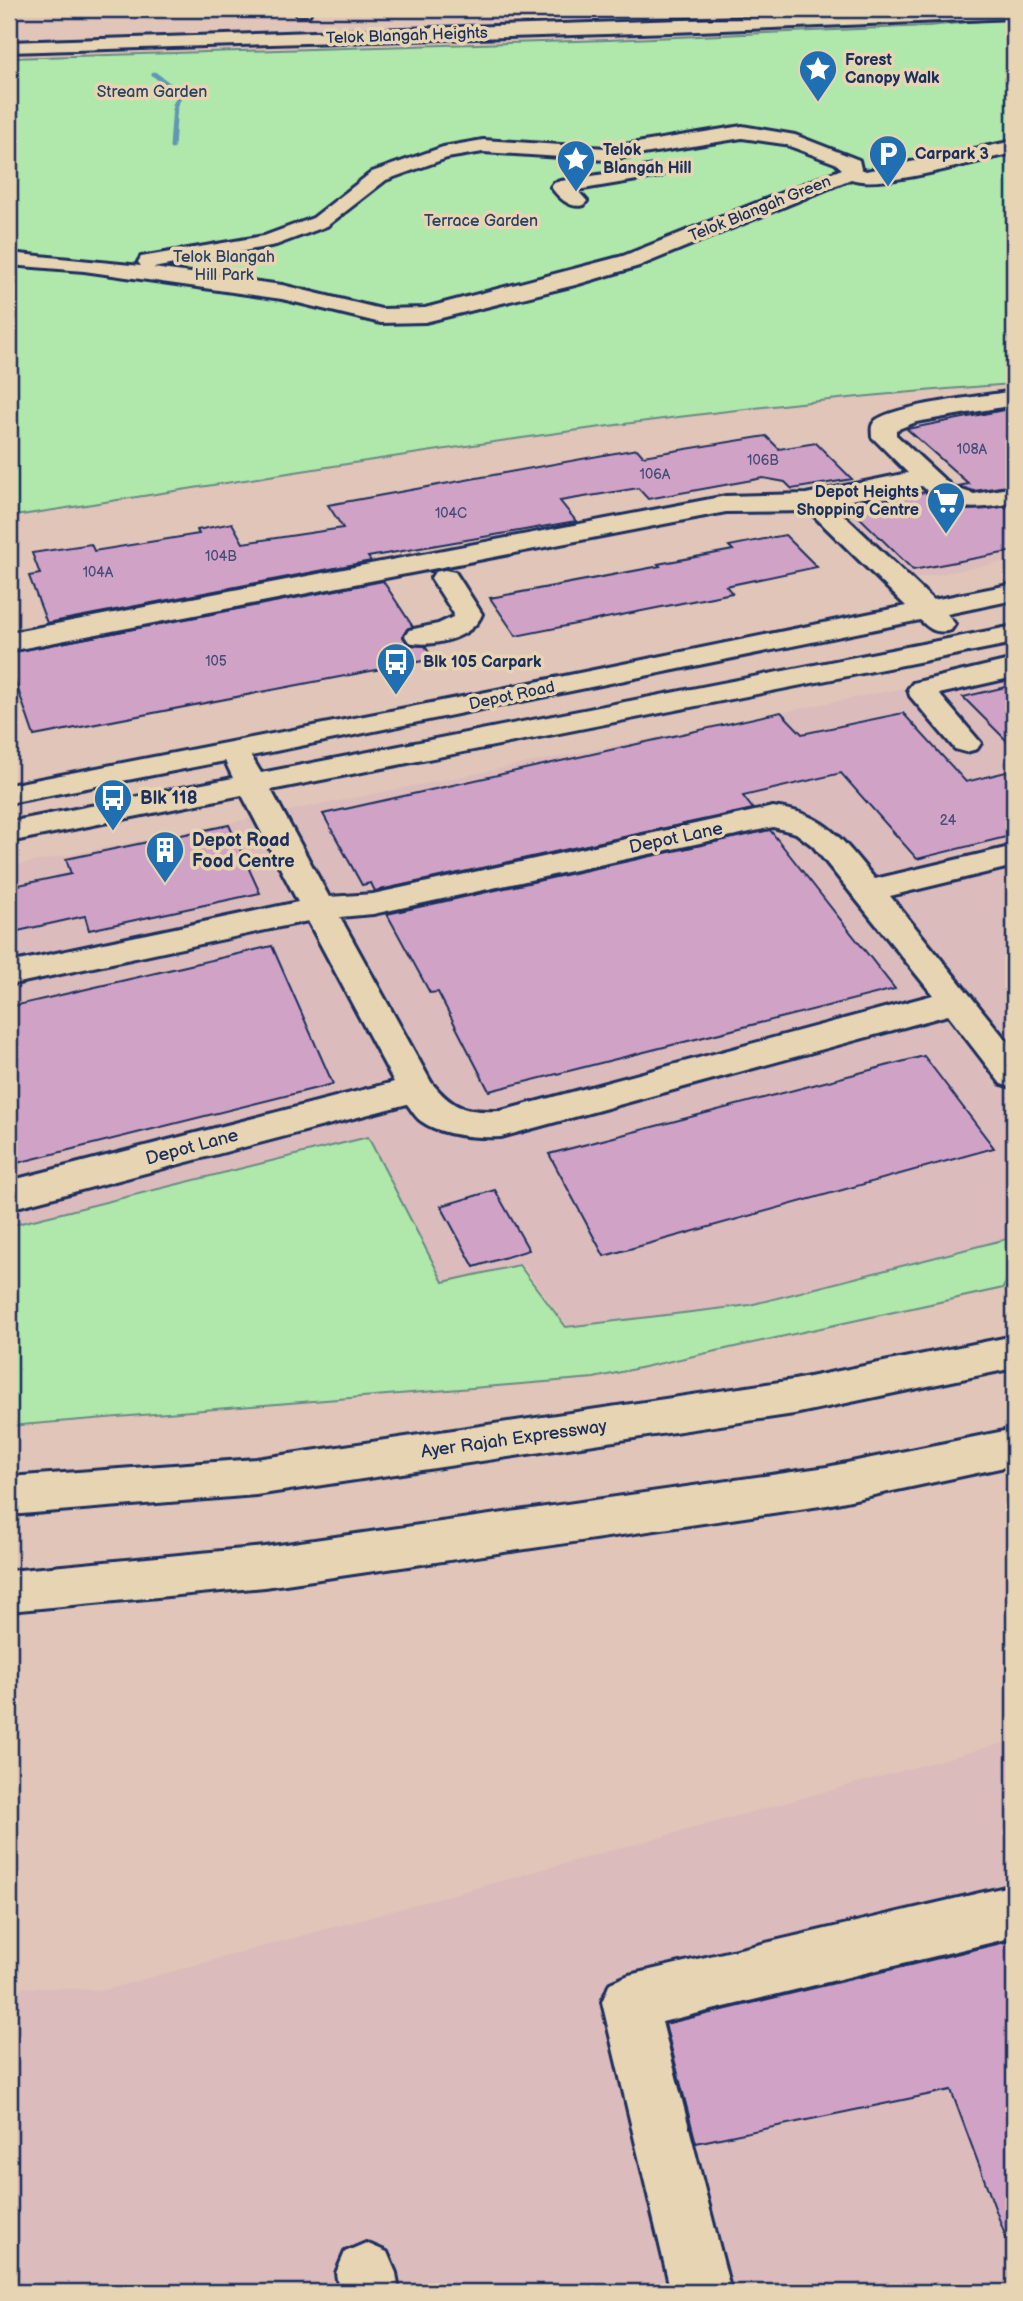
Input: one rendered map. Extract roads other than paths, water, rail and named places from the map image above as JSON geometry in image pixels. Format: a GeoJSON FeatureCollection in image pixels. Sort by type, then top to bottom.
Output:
{"type":"FeatureCollection","features":[{"type":"Feature","properties":{"kind":"main road","name":"Telok Blangah Heights"},"geometry":{"type":"LineString","coordinates":[[9,38],[972,9]]}},
{"type":"Feature","properties":{"kind":"main road","name":"Telok Blangah Heights"},"geometry":{"type":"LineString","coordinates":[[9,47],[355,28],[1014,13]]}},
{"type":"Feature","properties":{"kind":"main road","name":"Telok Blangah Green"},"geometry":{"type":"LineString","coordinates":[[9,259],[84,265],[282,292],[381,316],[425,315],[567,280],[631,261],[850,172],[852,164],[788,139],[742,132],[606,154],[483,146],[443,153],[379,176],[320,222],[269,241],[154,261],[84,265]]}},
{"type":"Feature","properties":{"kind":"main road"},"geometry":{"type":"LineString","coordinates":[[692,160],[734,147],[788,139]]}},
{"type":"Feature","properties":{"kind":"main road"},"geometry":{"type":"LineString","coordinates":[[850,172],[865,177],[898,172],[1014,147]]}},
{"type":"Feature","properties":{"kind":"main road"},"geometry":{"type":"LineString","coordinates":[[577,201],[561,187],[648,174],[670,168]]}},
{"type":"Feature","properties":{"kind":"main road"},"geometry":{"type":"LineString","coordinates":[[1014,398],[910,416],[884,426],[884,438],[943,492],[972,502],[1014,495]]}},
{"type":"Feature","properties":{"kind":"main road"},"geometry":{"type":"LineString","coordinates":[[9,642],[726,504],[806,502],[928,477]]}},
{"type":"Feature","properties":{"kind":"main road"},"geometry":{"type":"LineString","coordinates":[[806,502],[818,505],[962,645]]}},
{"type":"Feature","properties":{"kind":"main road"},"geometry":{"type":"LineString","coordinates":[[398,568],[445,578],[481,570],[491,562],[497,548]]}},
{"type":"Feature","properties":{"kind":"main road"},"geometry":{"type":"LineString","coordinates":[[419,636],[446,631],[465,622],[468,614],[445,578]]}},
{"type":"Feature","properties":{"kind":"main road","name":"Depot Road"},"geometry":{"type":"LineString","coordinates":[[9,792],[234,751],[1014,592]]}},
{"type":"Feature","properties":{"kind":"main road","name":"Depot Road"},"geometry":{"type":"LineString","coordinates":[[14,831],[1014,634]]}},
{"type":"Feature","properties":{"kind":"main road"},"geometry":{"type":"LineString","coordinates":[[966,743],[925,696],[923,689],[1014,668]]}},
{"type":"Feature","properties":{"kind":"main road"},"geometry":{"type":"LineString","coordinates":[[234,751],[416,1089],[434,1112],[469,1125],[501,1124],[955,1001]]}},
{"type":"Feature","properties":{"kind":"main road"},"geometry":{"type":"LineString","coordinates":[[9,792],[14,831]]}},
{"type":"Feature","properties":{"kind":"main road","name":"Depot Lane"},"geometry":{"type":"LineString","coordinates":[[9,974],[318,908],[373,904],[773,817],[791,819],[807,826],[824,839],[869,891],[955,1001],[1011,1065]]}},
{"type":"Feature","properties":{"kind":"main road"},"geometry":{"type":"LineString","coordinates":[[869,891],[1014,856]]}},
{"type":"Feature","properties":{"kind":"main road","name":"Depot Lane"},"geometry":{"type":"LineString","coordinates":[[9,1195],[416,1089]]}},
{"type":"Feature","properties":{"kind":"main road","name":"Ayer Rajah Expressway"},"geometry":{"type":"LineString","coordinates":[[9,1496],[270,1475],[794,1397],[1014,1352]]}},
{"type":"Feature","properties":{"kind":"main road"},"geometry":{"type":"LineString","coordinates":[[9,1591],[292,1563],[827,1486],[1014,1447]]}},
{"type":"Feature","properties":{"kind":"main road"},"geometry":{"type":"LineString","coordinates":[[701,2292],[629,2002],[1014,1911]]}},
{"type":"Feature","properties":{"kind":"waterway"},"geometry":{"type":"LineString","coordinates":[[154,74],[181,94],[175,105],[172,147]]}},
{"type":"Feature","properties":{"kind":"place","name":"Forest Canopy Walk"},"geometry":{"type":"Point","coordinates":[818,103]}},
{"type":"Feature","properties":{"kind":"place","name":"Carpark 3"},"geometry":{"type":"Point","coordinates":[888,188]}},
{"type":"Feature","properties":{"kind":"place","name":"Telok Blangah Hill"},"geometry":{"type":"Point","coordinates":[576,193]}},
{"type":"Feature","properties":{"kind":"place","name":"Depot Heights Shopping Centre"},"geometry":{"type":"Point","coordinates":[946,535]}},
{"type":"Feature","properties":{"kind":"place","name":"Blk 105 Carpark"},"geometry":{"type":"Point","coordinates":[396,696]}},
{"type":"Feature","properties":{"kind":"place","name":"Blk 118"},"geometry":{"type":"Point","coordinates":[113,832]}},
{"type":"Feature","properties":{"kind":"place","name":"Depot Road Food Centre"},"geometry":{"type":"Point","coordinates":[165,884]}},
{"type":"Feature","properties":{"kind":"park label","name":"Stream Garden"},"geometry":{"type":"Point","coordinates":[152,92]}},
{"type":"Feature","properties":{"kind":"park label","name":"Terrace Garden"},"geometry":{"type":"Point","coordinates":[481,221]}},
{"type":"Feature","properties":{"kind":"park label","name":"Telok Blangah Hill Park"},"geometry":{"type":"Point","coordinates":[224,266]}}]}
